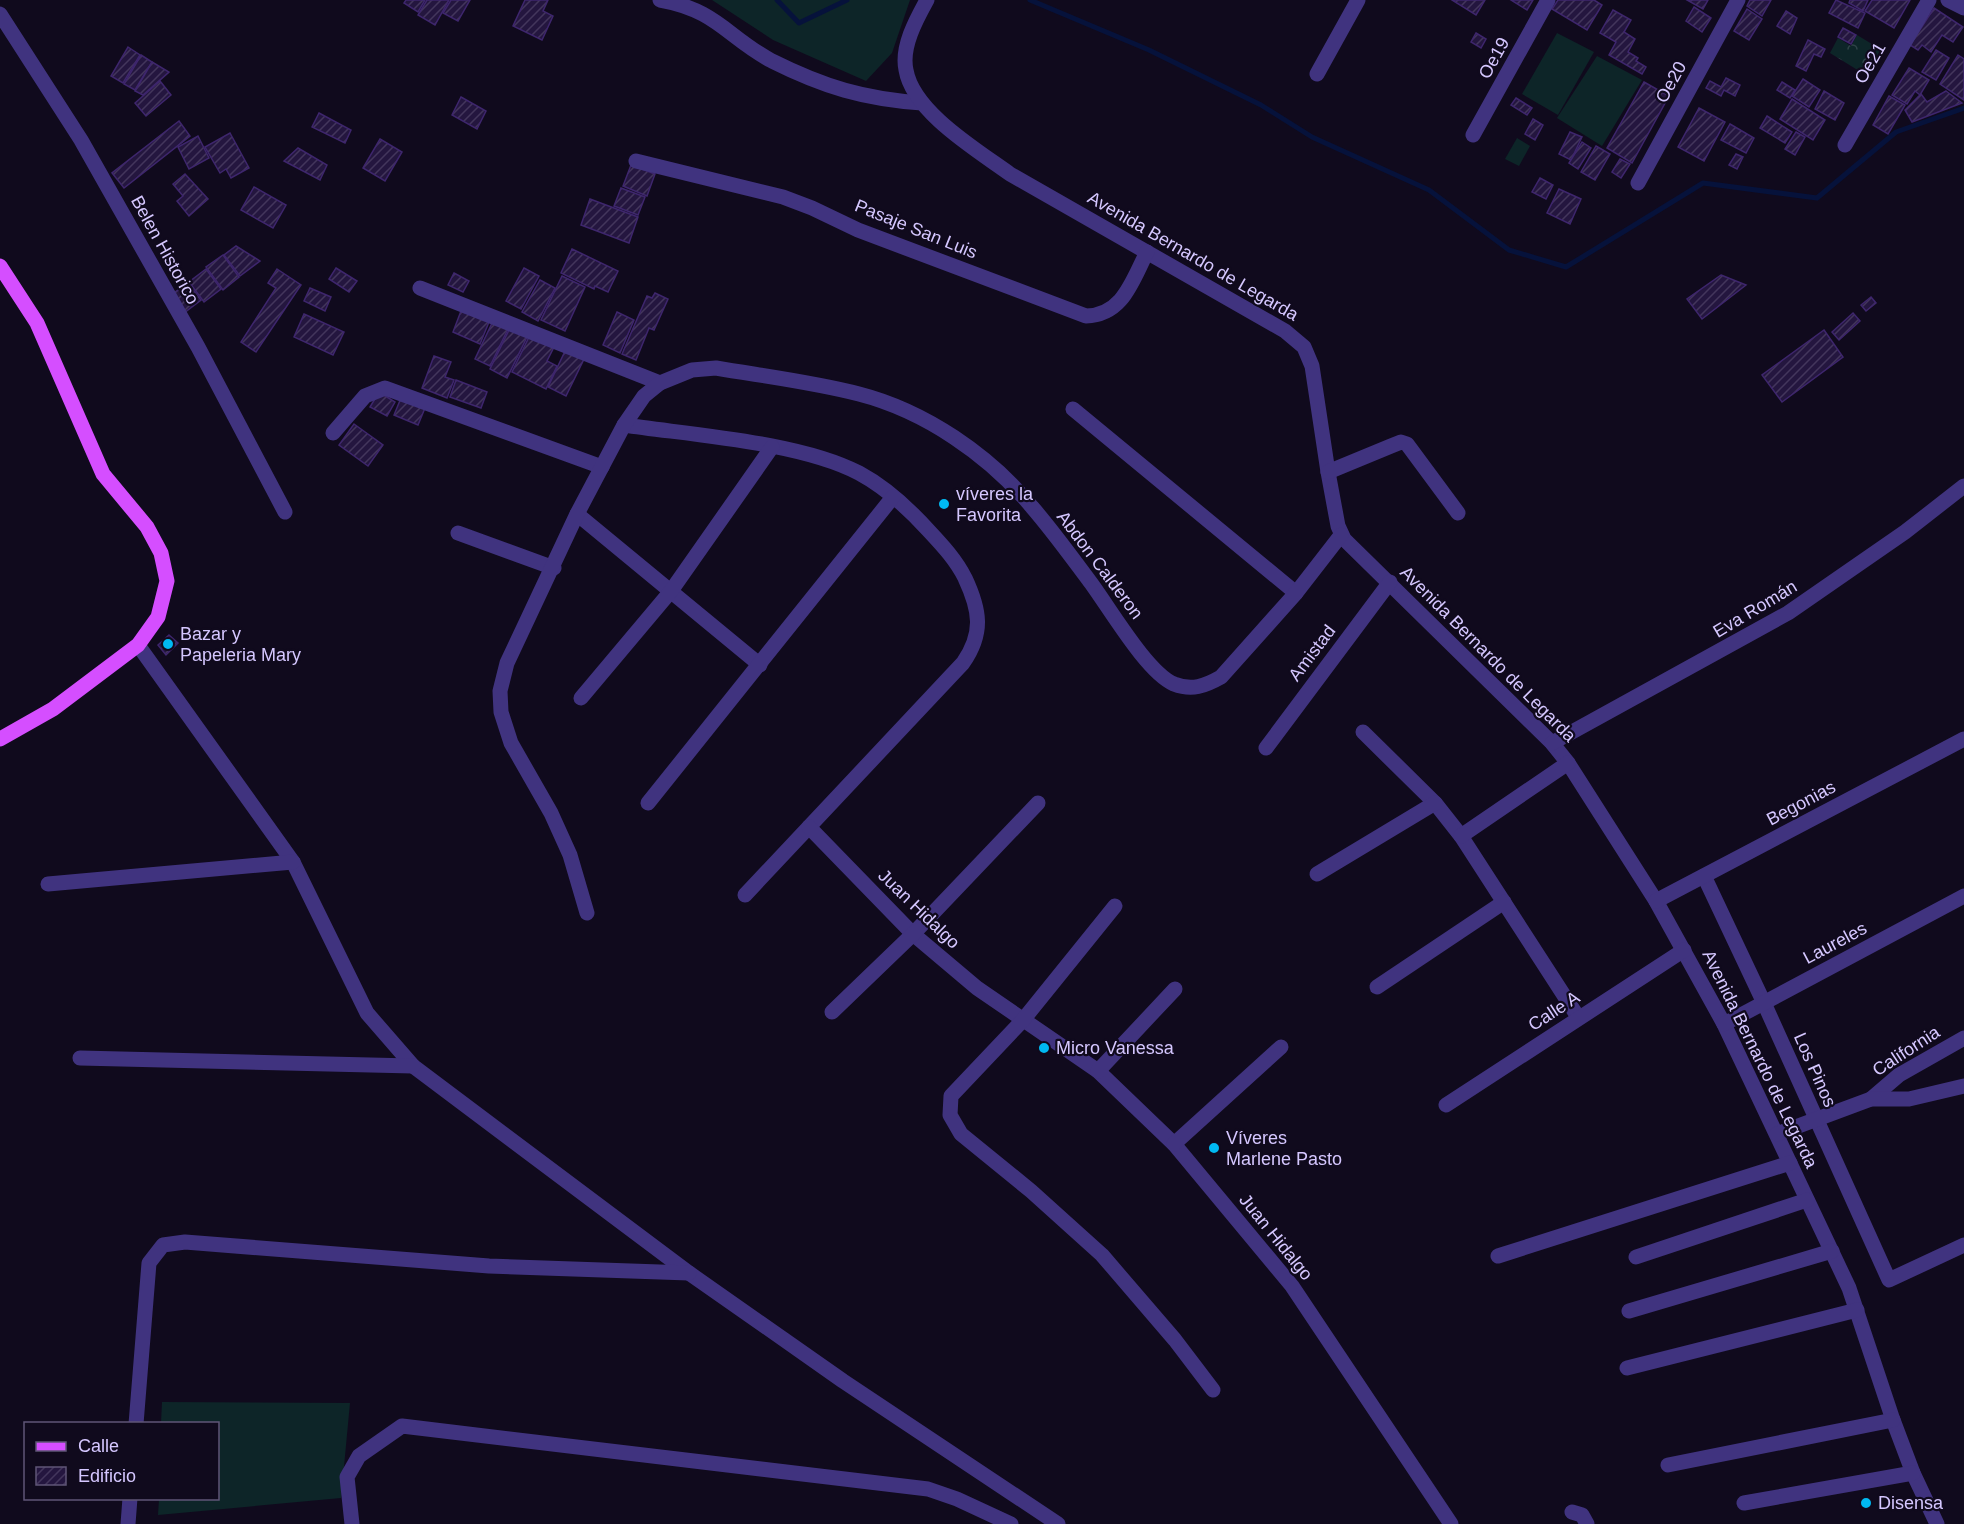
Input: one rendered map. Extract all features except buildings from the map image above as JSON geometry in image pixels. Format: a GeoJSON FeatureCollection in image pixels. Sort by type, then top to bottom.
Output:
{"type":"FeatureCollection","features":[{"type":"Feature","properties":{"kind":"main road"},"geometry":{"type":"LineString","coordinates":[[0,266],[37,323],[103,474],[147,527],[162,553],[167,581],[158,617],[138,645],[53,709],[0,739]]}},
{"type":"Feature","properties":{"kind":"street"},"geometry":{"type":"LineString","coordinates":[[660,0],[698,9],[771,60],[835,88],[863,97],[922,103]]}},
{"type":"Feature","properties":{"kind":"street","name":"Avenida Bernardo de Legarda"},"geometry":{"type":"LineString","coordinates":[[927,0],[919,15],[905,62],[908,78],[922,103],[968,144],[1010,174],[1285,331],[1304,347],[1312,366],[1328,472],[1341,535],[1552,743],[1568,763],[1656,901],[1724,1024],[1832,1251],[1857,1310],[1913,1473],[1937,1524]]}},
{"type":"Feature","properties":{"kind":"street"},"geometry":{"type":"LineString","coordinates":[[1317,74],[1358,0]]}},
{"type":"Feature","properties":{"kind":"street","name":"Oe19"},"geometry":{"type":"LineString","coordinates":[[1473,135],[1548,0]]}},
{"type":"Feature","properties":{"kind":"street","name":"Oe20"},"geometry":{"type":"LineString","coordinates":[[1638,183],[1738,0]]}},
{"type":"Feature","properties":{"kind":"street","name":"Oe21"},"geometry":{"type":"LineString","coordinates":[[1845,145],[1929,0]]}},
{"type":"Feature","properties":{"kind":"street"},"geometry":{"type":"LineString","coordinates":[[1948,0],[1964,8]]}},
{"type":"Feature","properties":{"kind":"street","name":"Belen Historico"},"geometry":{"type":"LineString","coordinates":[[0,14],[81,140],[198,347],[285,512]]}},
{"type":"Feature","properties":{"kind":"street","name":"Pasaje San Luis"},"geometry":{"type":"LineString","coordinates":[[636,161],[783,197],[875,237],[1086,316],[1099,315],[1113,309],[1123,300],[1147,252]]}},
{"type":"Feature","properties":{"kind":"street"},"geometry":{"type":"LineString","coordinates":[[420,288],[660,383]]}},
{"type":"Feature","properties":{"kind":"street","name":"Abdon Calderon"},"geometry":{"type":"LineString","coordinates":[[587,913],[570,855],[551,813],[512,744],[501,712],[500,691],[507,663],[577,514],[624,424],[644,396],[660,383],[692,370],[716,369],[761,375],[859,394],[895,406],[936,426],[985,461],[1031,505],[1136,646],[1172,683],[1190,689],[1205,686],[1221,677],[1296,593],[1341,535]]}},
{"type":"Feature","properties":{"kind":"street"},"geometry":{"type":"LineString","coordinates":[[333,433],[365,396],[385,388],[602,467]]}},
{"type":"Feature","properties":{"kind":"street"},"geometry":{"type":"LineString","coordinates":[[1073,409],[1296,593]]}},
{"type":"Feature","properties":{"kind":"street"},"geometry":{"type":"LineString","coordinates":[[624,424],[772,447],[821,459],[860,474],[893,497],[923,524],[962,572],[975,603],[978,630],[974,648],[963,663],[745,895]]}},
{"type":"Feature","properties":{"kind":"street"},"geometry":{"type":"LineString","coordinates":[[1328,472],[1391,446],[1407,444],[1458,513]]}},
{"type":"Feature","properties":{"kind":"street"},"geometry":{"type":"LineString","coordinates":[[581,698],[671,591],[772,447]]}},
{"type":"Feature","properties":{"kind":"street","name":"Eva Román"},"geometry":{"type":"LineString","coordinates":[[1552,743],[1788,613],[1905,532],[1964,486]]}},
{"type":"Feature","properties":{"kind":"street"},"geometry":{"type":"LineString","coordinates":[[648,803],[893,497]]}},
{"type":"Feature","properties":{"kind":"street"},"geometry":{"type":"LineString","coordinates":[[577,514],[760,665]]}},
{"type":"Feature","properties":{"kind":"street"},"geometry":{"type":"LineString","coordinates":[[459,533],[554,567]]}},
{"type":"Feature","properties":{"kind":"street","name":"Amistad"},"geometry":{"type":"LineString","coordinates":[[1266,748],[1390,582]]}},
{"type":"Feature","properties":{"kind":"street"},"geometry":{"type":"LineString","coordinates":[[138,645],[292,862],[367,1013],[413,1066],[688,1273],[843,1381],[1059,1524]]}},
{"type":"Feature","properties":{"kind":"street"},"geometry":{"type":"LineString","coordinates":[[1363,732],[1435,803],[1461,836],[1578,1017]]}},
{"type":"Feature","properties":{"kind":"street","name":"Begonias"},"geometry":{"type":"LineString","coordinates":[[1656,901],[1964,739]]}},
{"type":"Feature","properties":{"kind":"street"},"geometry":{"type":"LineString","coordinates":[[1461,836],[1568,763]]}},
{"type":"Feature","properties":{"kind":"street"},"geometry":{"type":"LineString","coordinates":[[832,1012],[913,934],[1038,803]]}},
{"type":"Feature","properties":{"kind":"street"},"geometry":{"type":"LineString","coordinates":[[1317,874],[1435,803]]}},
{"type":"Feature","properties":{"kind":"street","name":"Juan Hidalgo"},"geometry":{"type":"LineString","coordinates":[[809,827],[913,934],[977,988],[1098,1071],[1174,1144],[1292,1286],[1451,1524]]}},
{"type":"Feature","properties":{"kind":"street"},"geometry":{"type":"LineString","coordinates":[[48,884],[292,862]]}},
{"type":"Feature","properties":{"kind":"street","name":"Los Pinos"},"geometry":{"type":"LineString","coordinates":[[1704,876],[1764,1002],[1889,1280],[1964,1245]]}},
{"type":"Feature","properties":{"kind":"street","name":"Laureles"},"geometry":{"type":"LineString","coordinates":[[1724,1024],[1964,897]]}},
{"type":"Feature","properties":{"kind":"street"},"geometry":{"type":"LineString","coordinates":[[1377,987],[1504,902]]}},
{"type":"Feature","properties":{"kind":"street"},"geometry":{"type":"LineString","coordinates":[[1114,906],[1023,1020],[951,1096],[949,1106],[953,1124],[961,1134],[1031,1191],[1102,1255],[1168,1330],[1213,1390]]}},
{"type":"Feature","properties":{"kind":"street","name":"Calle A"},"geometry":{"type":"LineString","coordinates":[[1446,1106],[1578,1017],[1684,950]]}},
{"type":"Feature","properties":{"kind":"street"},"geometry":{"type":"LineString","coordinates":[[1098,1071],[1175,989]]}},
{"type":"Feature","properties":{"kind":"street","name":"California"},"geometry":{"type":"LineString","coordinates":[[1871,1099],[1899,1075],[1964,1038]]}},
{"type":"Feature","properties":{"kind":"street"},"geometry":{"type":"LineString","coordinates":[[1174,1144],[1281,1047]]}},
{"type":"Feature","properties":{"kind":"street"},"geometry":{"type":"LineString","coordinates":[[80,1058],[413,1066]]}},
{"type":"Feature","properties":{"kind":"street"},"geometry":{"type":"LineString","coordinates":[[1777,1134],[1871,1099],[1909,1099],[1964,1086]]}},
{"type":"Feature","properties":{"kind":"street"},"geometry":{"type":"LineString","coordinates":[[1498,1256],[1790,1163]]}},
{"type":"Feature","properties":{"kind":"street"},"geometry":{"type":"LineString","coordinates":[[1636,1257],[1807,1200]]}},
{"type":"Feature","properties":{"kind":"street"},"geometry":{"type":"LineString","coordinates":[[136,1422],[149,1263],[163,1245],[185,1242],[489,1266],[688,1273]]}},
{"type":"Feature","properties":{"kind":"street"},"geometry":{"type":"LineString","coordinates":[[1629,1311],[1832,1251]]}},
{"type":"Feature","properties":{"kind":"street"},"geometry":{"type":"LineString","coordinates":[[1627,1368],[1857,1310]]}},
{"type":"Feature","properties":{"kind":"street"},"geometry":{"type":"LineString","coordinates":[[1668,1465],[1893,1420]]}},
{"type":"Feature","properties":{"kind":"street"},"geometry":{"type":"LineString","coordinates":[[352,1524],[348,1477],[359,1456],[402,1426],[928,1489],[957,1499],[1011,1524]]}},
{"type":"Feature","properties":{"kind":"street"},"geometry":{"type":"LineString","coordinates":[[1744,1503],[1913,1473]]}},
{"type":"Feature","properties":{"kind":"street"},"geometry":{"type":"LineString","coordinates":[[128,1524],[130,1500]]}},
{"type":"Feature","properties":{"kind":"street"},"geometry":{"type":"LineString","coordinates":[[1572,1512],[1582,1515],[1587,1524]]}},
{"type":"Feature","properties":{"kind":"green space"},"geometry":{"type":"Polygon","coordinates":[[[712,0],[910,0],[892,53],[866,81],[773,40],[712,0]]]}},
{"type":"Feature","properties":{"kind":"green space"},"geometry":{"type":"Polygon","coordinates":[[[1557,33],[1594,52],[1558,115],[1522,94],[1557,33]]]}},
{"type":"Feature","properties":{"kind":"green space"},"geometry":{"type":"Polygon","coordinates":[[[1857,35],[1885,52],[1869,77],[1830,53],[1838,38],[1851,46],[1857,35]]]}},
{"type":"Feature","properties":{"kind":"green space"},"geometry":{"type":"Polygon","coordinates":[[[1597,56],[1642,80],[1602,146],[1557,118],[1597,56]]]}},
{"type":"Feature","properties":{"kind":"green space"},"geometry":{"type":"Polygon","coordinates":[[[1517,138],[1530,146],[1519,166],[1505,159],[1517,138]]]}},
{"type":"Feature","properties":{"kind":"green space"},"geometry":{"type":"Polygon","coordinates":[[[162,1402],[350,1403],[341,1498],[158,1515],[159,1500],[219,1500],[219,1422],[161,1422],[162,1402]]]}},
{"type":"Feature","properties":{"kind":"waterway"},"geometry":{"type":"LineString","coordinates":[[777,0],[799,23],[847,0]]}},
{"type":"Feature","properties":{"kind":"waterway"},"geometry":{"type":"LineString","coordinates":[[1030,0],[1149,50],[1261,105],[1312,137],[1429,190],[1509,250],[1566,267],[1703,183],[1817,198],[1896,132],[1964,108]]}},
{"type":"Feature","properties":{"kind":"place","name":"víveres la Favorita"},"geometry":{"type":"Point","coordinates":[944,504]}},
{"type":"Feature","properties":{"kind":"place","name":"Bazar y Papeleria Mary"},"geometry":{"type":"Point","coordinates":[168,644]}},
{"type":"Feature","properties":{"kind":"place","name":"Micro Vanessa"},"geometry":{"type":"Point","coordinates":[1044,1048]}},
{"type":"Feature","properties":{"kind":"place","name":"Víveres Marlene Pasto"},"geometry":{"type":"Point","coordinates":[1214,1148]}},
{"type":"Feature","properties":{"kind":"place","name":"Disensa"},"geometry":{"type":"Point","coordinates":[1866,1503]}}]}
